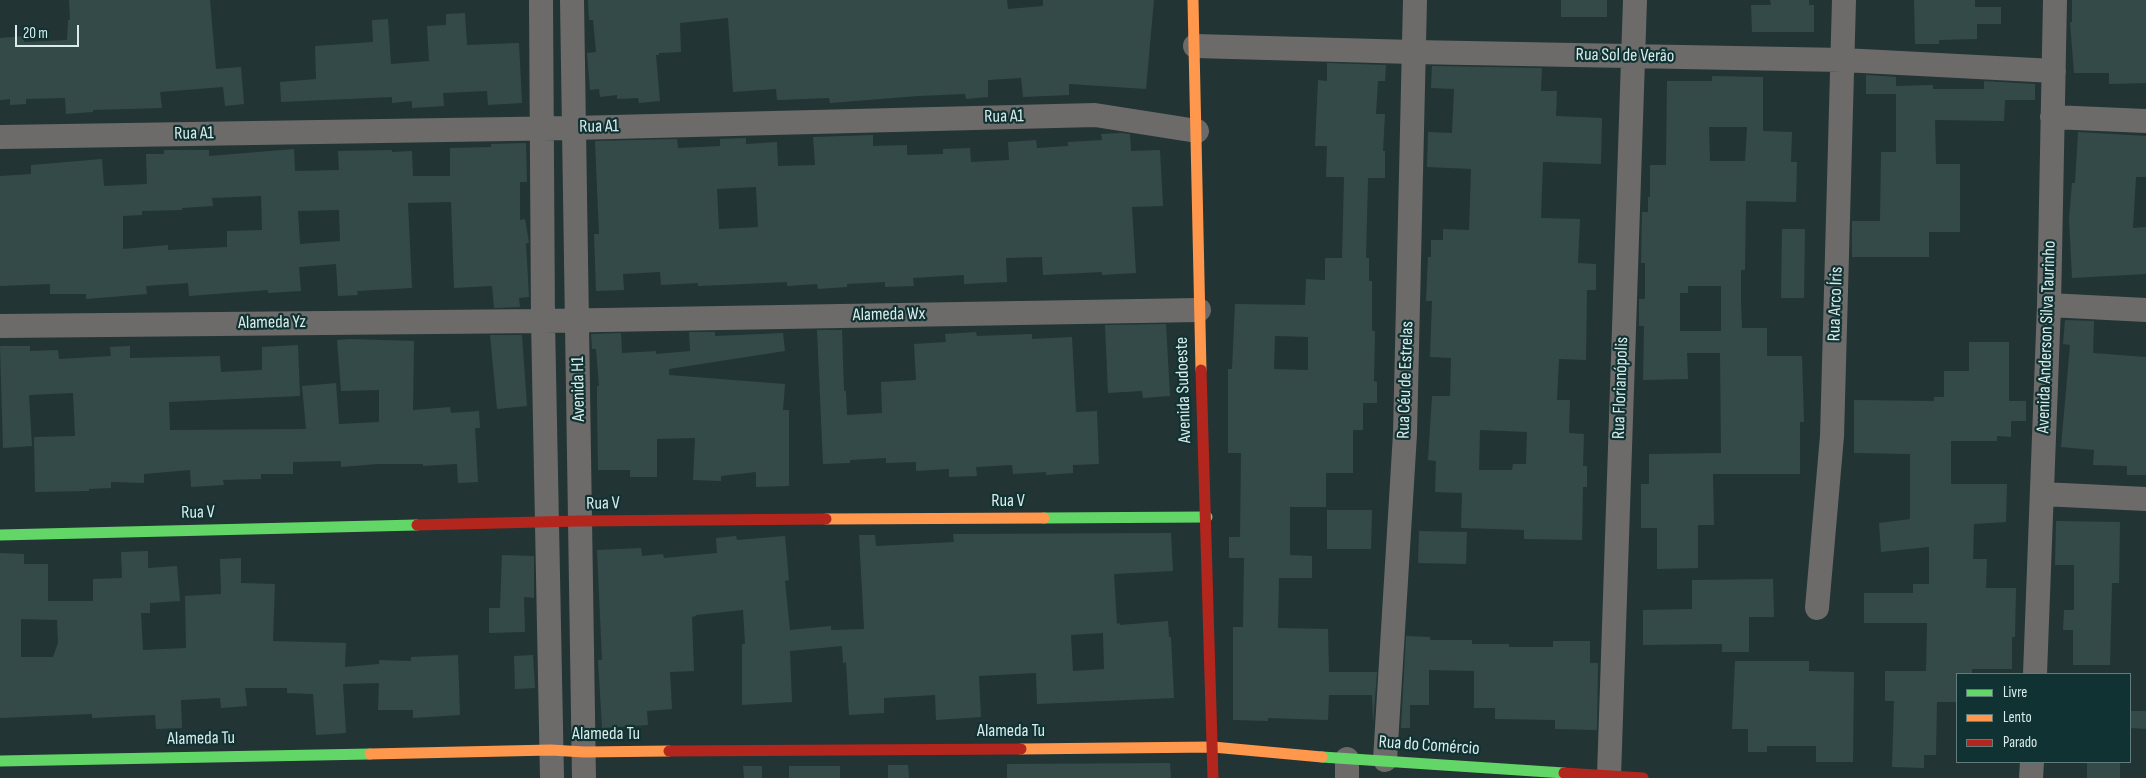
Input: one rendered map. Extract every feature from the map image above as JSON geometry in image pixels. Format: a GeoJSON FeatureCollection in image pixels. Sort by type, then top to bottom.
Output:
{"type":"FeatureCollection","features":[{"type":"Feature","properties":{"kind":"street","name":"Avenida H1"},"geometry":{"type":"LineString","coordinates":[[541,0],[543,321],[552,778]]}},
{"type":"Feature","properties":{"kind":"street","name":"Avenida H1"},"geometry":{"type":"LineString","coordinates":[[572,0],[584,778]]}},
{"type":"Feature","properties":{"kind":"street","name":"Avenida Sudoeste"},"geometry":{"type":"LineString","coordinates":[[1193,0],[1199,310],[1207,517],[1213,778]]}},
{"type":"Feature","properties":{"kind":"street","name":"Rua Céu de Estrelas"},"geometry":{"type":"LineString","coordinates":[[1385,760],[1405,434],[1415,0]]}},
{"type":"Feature","properties":{"kind":"street","name":"Rua Florianópolis"},"geometry":{"type":"LineString","coordinates":[[1609,776],[1634,0]]}},
{"type":"Feature","properties":{"kind":"street","name":"Rua Arco Íris"},"geometry":{"type":"LineString","coordinates":[[1817,608],[1832,436],[1844,0]]}},
{"type":"Feature","properties":{"kind":"street","name":"Avenida Anderson Silva Taurinho"},"geometry":{"type":"LineString","coordinates":[[2035,673],[2049,305],[2055,0]]}},
{"type":"Feature","properties":{"kind":"street","name":"Rua Sol de Verão"},"geometry":{"type":"LineString","coordinates":[[1195,46],[1843,60],[2054,71]]}},
{"type":"Feature","properties":{"kind":"street","name":"Rua A1"},"geometry":{"type":"LineString","coordinates":[[0,137],[573,128],[1095,115],[1197,131]]}},
{"type":"Feature","properties":{"kind":"street"},"geometry":{"type":"LineString","coordinates":[[2052,117],[2146,121]]}},
{"type":"Feature","properties":{"kind":"street"},"geometry":{"type":"LineString","coordinates":[[2049,305],[2146,310]]}},
{"type":"Feature","properties":{"kind":"street","name":"Alameda Wx"},"geometry":{"type":"LineString","coordinates":[[543,321],[1199,310]]}},
{"type":"Feature","properties":{"kind":"street","name":"Alameda Yz"},"geometry":{"type":"LineString","coordinates":[[0,326],[543,321]]}},
{"type":"Feature","properties":{"kind":"street"},"geometry":{"type":"LineString","coordinates":[[2042,494],[2146,499]]}},
{"type":"Feature","properties":{"kind":"street","name":"Rua V"},"geometry":{"type":"LineString","coordinates":[[0,535],[580,521],[1207,517]]}},
{"type":"Feature","properties":{"kind":"street","name":"Rua do Comércio"},"geometry":{"type":"LineString","coordinates":[[1213,747],[1347,768],[1385,760],[1643,778]]}},
{"type":"Feature","properties":{"kind":"street","name":"Alameda Tu"},"geometry":{"type":"LineString","coordinates":[[0,760],[551,750],[584,752],[1213,747]]}},
{"type":"Feature","properties":{"kind":"street"},"geometry":{"type":"LineString","coordinates":[[2031,778],[2032,763]]}},
{"type":"Feature","properties":{"kind":"building"},"geometry":{"type":"Polygon","coordinates":[[[69,0],[210,0],[216,69],[241,67],[244,104],[225,106],[223,87],[160,92],[162,108],[93,110],[93,112],[66,114],[65,98],[26,99],[26,104],[10,105],[10,99],[0,100],[0,38],[24,36],[24,42],[67,40],[68,20],[70,20],[69,0]]]}},
{"type":"Feature","properties":{"kind":"building"},"geometry":{"type":"Polygon","coordinates":[[[588,0],[1007,0],[1008,9],[1043,6],[1043,0],[1154,0],[1146,89],[1069,84],[1069,95],[1023,97],[1021,78],[988,80],[988,97],[966,99],[965,94],[830,103],[829,98],[777,100],[776,89],[733,92],[728,18],[680,23],[681,52],[659,53],[659,55],[656,55],[660,101],[639,103],[638,98],[617,99],[617,95],[600,97],[599,89],[590,90],[587,53],[596,52],[593,20],[589,20],[588,0]]]}},
{"type":"Feature","properties":{"kind":"building"},"geometry":{"type":"Polygon","coordinates":[[[1561,0],[1607,0],[1607,17],[1561,17],[1561,0]]]}},
{"type":"Feature","properties":{"kind":"building"},"geometry":{"type":"Polygon","coordinates":[[[1770,0],[1809,0],[1809,5],[1814,5],[1814,32],[1752,32],[1751,5],[1771,5],[1770,0]]]}},
{"type":"Feature","properties":{"kind":"building"},"geometry":{"type":"Polygon","coordinates":[[[1914,0],[1975,0],[1975,7],[2001,7],[2001,24],[1977,24],[1977,39],[1939,40],[1939,44],[1915,44],[1914,0]]]}},
{"type":"Feature","properties":{"kind":"building"},"geometry":{"type":"Polygon","coordinates":[[[2072,0],[2146,0],[2146,83],[2109,84],[2109,73],[2074,73],[2070,22],[2072,22],[2072,0]]]}},
{"type":"Feature","properties":{"kind":"building"},"geometry":{"type":"Polygon","coordinates":[[[465,13],[467,45],[519,43],[522,103],[488,105],[487,91],[443,93],[444,106],[412,108],[412,101],[392,103],[392,97],[281,102],[280,82],[316,79],[315,46],[373,42],[372,20],[388,19],[391,64],[429,61],[427,26],[446,25],[446,14],[465,13]]]}},
{"type":"Feature","properties":{"kind":"building"},"geometry":{"type":"Polygon","coordinates":[[[1327,63],[1386,65],[1385,81],[1378,81],[1376,114],[1385,114],[1383,151],[1385,151],[1385,178],[1368,178],[1366,258],[1369,258],[1369,281],[1372,281],[1372,331],[1375,331],[1374,381],[1377,382],[1377,403],[1363,403],[1363,430],[1353,430],[1353,473],[1326,473],[1326,507],[1290,507],[1290,555],[1312,556],[1312,578],[1279,578],[1278,628],[1328,629],[1329,672],[1377,672],[1373,724],[1372,695],[1329,695],[1328,720],[1268,718],[1268,721],[1233,720],[1233,627],[1243,627],[1244,558],[1229,558],[1229,537],[1240,537],[1241,453],[1228,453],[1228,369],[1232,369],[1235,304],[1305,305],[1306,279],[1325,280],[1325,258],[1342,258],[1344,177],[1326,177],[1327,146],[1315,146],[1318,80],[1327,81],[1327,63]],[[1275,336],[1274,369],[1308,370],[1308,337],[1275,336]]]}},
{"type":"Feature","properties":{"kind":"building"},"geometry":{"type":"Polygon","coordinates":[[[1432,66],[1542,68],[1541,91],[1557,91],[1556,116],[1602,118],[1601,164],[1543,162],[1541,218],[1580,219],[1578,263],[1596,264],[1596,290],[1587,290],[1586,360],[1559,359],[1557,400],[1570,400],[1569,433],[1584,434],[1583,466],[1587,466],[1587,487],[1583,487],[1582,540],[1524,539],[1524,530],[1461,528],[1462,493],[1435,492],[1436,461],[1428,460],[1432,396],[1450,396],[1451,358],[1430,357],[1432,301],[1426,301],[1428,257],[1431,257],[1431,240],[1443,240],[1443,229],[1469,230],[1471,169],[1427,167],[1428,132],[1452,133],[1454,89],[1431,88],[1432,66]],[[1480,430],[1479,470],[1512,470],[1513,464],[1526,464],[1527,432],[1480,430]]]}},
{"type":"Feature","properties":{"kind":"building"},"geometry":{"type":"Polygon","coordinates":[[[1866,75],[1896,77],[1896,94],[1866,94],[1866,75]]]}},
{"type":"Feature","properties":{"kind":"building"},"geometry":{"type":"Polygon","coordinates":[[[1712,76],[1763,77],[1763,131],[1792,132],[1791,162],[1797,162],[1796,202],[1746,201],[1745,270],[1741,270],[1741,304],[1742,328],[1767,328],[1767,356],[1802,356],[1804,422],[1800,422],[1800,474],[1713,474],[1714,525],[1698,525],[1698,568],[1657,569],[1657,528],[1641,528],[1641,484],[1649,484],[1649,454],[1721,453],[1720,353],[1687,353],[1688,379],[1643,380],[1644,326],[1639,326],[1639,299],[1645,299],[1645,263],[1641,263],[1642,212],[1648,212],[1650,165],[1666,165],[1667,81],[1712,81],[1712,76]],[[1709,127],[1710,161],[1745,161],[1747,127],[1709,127]],[[1688,286],[1688,293],[1680,293],[1680,331],[1721,331],[1721,286],[1688,286]]]}},
{"type":"Feature","properties":{"kind":"building"},"geometry":{"type":"Polygon","coordinates":[[[1984,81],[2035,84],[2035,100],[2005,100],[2004,121],[1935,120],[1936,164],[1960,164],[1960,232],[1929,232],[1929,257],[1852,257],[1852,221],[1880,221],[1881,152],[1896,152],[1896,86],[1933,85],[1933,89],[1984,89],[1984,81]]]}},
{"type":"Feature","properties":{"kind":"building"},"geometry":{"type":"Polygon","coordinates":[[[2078,132],[2146,136],[2146,177],[2136,177],[2133,228],[2146,227],[2146,274],[2072,278],[2069,219],[2072,183],[2075,183],[2078,132]]]}},
{"type":"Feature","properties":{"kind":"building"},"geometry":{"type":"Polygon","coordinates":[[[1101,134],[1130,134],[1131,151],[1160,150],[1163,206],[1132,207],[1136,273],[1102,275],[1102,272],[1043,275],[1042,257],[1006,258],[1007,282],[964,284],[964,275],[913,278],[914,286],[885,287],[885,282],[847,284],[847,287],[818,289],[817,284],[787,286],[787,282],[698,286],[698,283],[661,285],[660,272],[623,274],[624,290],[596,291],[594,234],[599,234],[595,141],[677,139],[678,148],[720,146],[720,139],[746,138],[746,144],[777,142],[778,166],[815,165],[813,137],[873,135],[873,146],[907,145],[907,155],[943,154],[943,149],[970,148],[971,162],[1009,160],[1008,142],[1036,140],[1037,148],[1068,146],[1068,142],[1102,140],[1101,134]],[[756,187],[717,189],[719,229],[758,227],[756,187]]]}},
{"type":"Feature","properties":{"kind":"building"},"geometry":{"type":"Polygon","coordinates":[[[526,143],[527,182],[520,182],[520,220],[525,219],[529,243],[526,243],[529,297],[519,298],[520,307],[494,308],[492,286],[454,288],[451,202],[408,203],[412,288],[357,291],[358,295],[338,296],[336,264],[299,267],[301,291],[268,293],[268,290],[189,296],[188,283],[146,286],[147,294],[86,299],[86,294],[50,294],[50,284],[0,286],[0,176],[31,174],[31,165],[102,159],[104,186],[147,184],[146,154],[164,154],[164,150],[209,150],[209,156],[294,149],[295,171],[339,170],[338,151],[392,150],[392,152],[412,151],[413,176],[450,176],[450,148],[491,147],[491,144],[526,143]],[[261,196],[212,198],[213,206],[182,208],[182,210],[142,211],[142,215],[123,216],[123,249],[168,245],[168,250],[227,247],[227,231],[262,230],[261,196]],[[339,210],[298,211],[300,244],[340,241],[339,210]]]}},
{"type":"Feature","properties":{"kind":"building"},"geometry":{"type":"Polygon","coordinates":[[[1782,229],[1805,229],[1804,298],[1781,298],[1782,229]]]}},
{"type":"Feature","properties":{"kind":"building"},"geometry":{"type":"Polygon","coordinates":[[[2065,320],[2094,321],[2093,353],[2146,357],[2146,475],[2127,475],[2127,466],[2093,465],[2094,450],[2061,447],[2070,345],[2063,344],[2065,320]]]}},
{"type":"Feature","properties":{"kind":"building"},"geometry":{"type":"Polygon","coordinates":[[[1166,324],[1170,396],[1143,398],[1142,391],[1108,393],[1105,325],[1166,324]]]}},
{"type":"Feature","properties":{"kind":"building"},"geometry":{"type":"Polygon","coordinates":[[[817,330],[842,330],[844,391],[846,391],[847,415],[882,413],[881,382],[916,380],[914,344],[946,342],[945,334],[976,332],[977,336],[1032,334],[1032,339],[1072,337],[1076,412],[1097,411],[1099,464],[1073,465],[1073,473],[1046,475],[1046,472],[1013,474],[1012,465],[976,467],[977,476],[949,477],[949,469],[916,471],[916,462],[886,463],[886,458],[850,460],[850,463],[823,464],[817,330]]]}},
{"type":"Feature","properties":{"kind":"building"},"geometry":{"type":"Polygon","coordinates":[[[689,332],[715,332],[715,336],[783,333],[785,351],[669,369],[669,375],[785,384],[783,410],[789,410],[789,486],[756,487],[756,472],[721,476],[721,481],[693,480],[695,438],[657,439],[657,477],[630,477],[630,470],[598,470],[597,386],[599,386],[596,349],[592,349],[591,334],[621,333],[622,353],[656,351],[656,354],[690,351],[689,332]]]}},
{"type":"Feature","properties":{"kind":"building"},"geometry":{"type":"Polygon","coordinates":[[[490,335],[522,335],[527,406],[497,409],[490,335]]]}},
{"type":"Feature","properties":{"kind":"building"},"geometry":{"type":"Polygon","coordinates":[[[337,340],[414,341],[413,410],[450,407],[451,413],[479,411],[480,428],[475,428],[478,482],[458,483],[457,464],[423,466],[423,464],[378,464],[341,467],[341,461],[293,462],[293,474],[261,474],[261,479],[223,480],[224,485],[191,487],[190,470],[144,474],[144,483],[111,482],[111,488],[89,489],[89,491],[35,492],[34,437],[75,436],[73,393],[29,395],[32,446],[3,448],[0,346],[30,346],[30,351],[58,350],[59,359],[111,356],[110,347],[130,346],[130,358],[220,356],[221,372],[262,370],[262,347],[298,345],[300,396],[169,402],[170,430],[306,429],[302,386],[336,383],[339,424],[379,422],[379,390],[341,391],[337,340]]]}},
{"type":"Feature","properties":{"kind":"building"},"geometry":{"type":"Polygon","coordinates":[[[1969,342],[2009,342],[2009,401],[2026,401],[2026,421],[2011,421],[2011,437],[1997,436],[1997,441],[1951,441],[1951,484],[2007,484],[2006,522],[1974,524],[1973,559],[1987,559],[1986,588],[2016,588],[2015,637],[2012,637],[2012,669],[1972,669],[1972,673],[1956,673],[1956,702],[1937,702],[1936,755],[1924,755],[1924,768],[1892,767],[1894,701],[1885,701],[1885,671],[1926,671],[1927,623],[1864,623],[1864,593],[1913,593],[1913,584],[1929,584],[1929,547],[1881,552],[1879,523],[1910,519],[1910,454],[1854,453],[1854,400],[1934,401],[1934,397],[1944,397],[1944,371],[1969,371],[1969,342]]]}},
{"type":"Feature","properties":{"kind":"building"},"geometry":{"type":"Polygon","coordinates":[[[1327,510],[1372,510],[1371,549],[1327,549],[1327,510]]]}},
{"type":"Feature","properties":{"kind":"building"},"geometry":{"type":"Polygon","coordinates":[[[2056,521],[2120,522],[2119,583],[2112,583],[2110,665],[2073,665],[2073,630],[2063,630],[2064,610],[2074,610],[2074,565],[2055,565],[2056,521]]]}},
{"type":"Feature","properties":{"kind":"building"},"geometry":{"type":"Polygon","coordinates":[[[1419,531],[1467,532],[1466,564],[1418,563],[1419,531]]]}},
{"type":"Feature","properties":{"kind":"building"},"geometry":{"type":"Polygon","coordinates":[[[1171,533],[1173,571],[1114,574],[1117,624],[1168,621],[1169,637],[1171,637],[1174,698],[1037,704],[1036,673],[979,676],[981,717],[936,720],[935,695],[884,698],[884,713],[849,715],[846,662],[843,663],[842,646],[790,651],[792,702],[742,705],[742,644],[745,644],[743,610],[692,617],[694,671],[670,672],[672,709],[647,711],[648,725],[602,728],[598,660],[602,660],[597,550],[641,548],[642,556],[663,554],[664,558],[717,553],[716,538],[736,536],[737,540],[785,536],[789,580],[785,581],[790,630],[831,626],[831,630],[864,629],[859,535],[875,535],[876,546],[954,542],[953,534],[1171,533]],[[1103,633],[1071,635],[1073,671],[1104,669],[1103,633]]]}},
{"type":"Feature","properties":{"kind":"building"},"geometry":{"type":"Polygon","coordinates":[[[148,551],[148,568],[177,566],[180,601],[150,603],[150,613],[141,613],[143,650],[186,648],[185,596],[221,594],[220,559],[241,558],[241,583],[275,584],[273,641],[346,643],[345,667],[379,664],[379,660],[411,661],[411,657],[458,655],[460,715],[413,718],[413,710],[378,710],[379,683],[343,684],[346,733],[316,735],[313,694],[287,693],[287,688],[245,688],[247,706],[221,708],[220,698],[181,700],[182,728],[156,729],[155,715],[92,718],[92,714],[0,718],[0,553],[24,554],[24,564],[48,564],[48,601],[93,601],[93,579],[122,578],[121,552],[148,551]],[[21,619],[21,657],[53,657],[58,643],[57,620],[21,619]]]}},
{"type":"Feature","properties":{"kind":"building"},"geometry":{"type":"Polygon","coordinates":[[[502,555],[534,556],[534,598],[524,597],[525,632],[489,633],[489,608],[500,608],[502,555]]]}},
{"type":"Feature","properties":{"kind":"building"},"geometry":{"type":"Polygon","coordinates":[[[1773,579],[1774,617],[1749,617],[1749,652],[1722,652],[1722,644],[1643,645],[1643,610],[1692,609],[1692,580],[1773,579]]]}},
{"type":"Feature","properties":{"kind":"building"},"geometry":{"type":"Polygon","coordinates":[[[1406,636],[1430,637],[1430,640],[1472,640],[1472,644],[1509,644],[1509,647],[1553,647],[1553,641],[1590,641],[1590,663],[1598,663],[1597,730],[1555,729],[1555,720],[1495,719],[1495,708],[1474,708],[1474,671],[1429,670],[1429,705],[1410,705],[1410,728],[1401,728],[1406,636]]]}},
{"type":"Feature","properties":{"kind":"building"},"geometry":{"type":"Polygon","coordinates":[[[533,655],[535,688],[515,689],[514,656],[533,655]]]}},
{"type":"Feature","properties":{"kind":"building"},"geometry":{"type":"Polygon","coordinates":[[[1735,661],[1809,661],[1809,671],[1854,672],[1853,762],[1816,762],[1816,746],[1767,746],[1767,752],[1748,752],[1748,729],[1732,729],[1735,661]]]}},
{"type":"Feature","properties":{"kind":"building"},"geometry":{"type":"Polygon","coordinates":[[[2131,711],[2146,711],[2146,729],[2131,728],[2131,711]]]}},
{"type":"Feature","properties":{"kind":"building"},"geometry":{"type":"Polygon","coordinates":[[[1170,763],[1171,778],[1007,778],[1007,764],[1170,763]]]}},
{"type":"Feature","properties":{"kind":"building"},"geometry":{"type":"Polygon","coordinates":[[[2087,763],[2120,763],[2120,778],[2087,778],[2087,763]]]}},
{"type":"Feature","properties":{"kind":"building"},"geometry":{"type":"Polygon","coordinates":[[[888,765],[908,765],[909,778],[888,778],[888,765]]]}},
{"type":"Feature","properties":{"kind":"building"},"geometry":{"type":"Polygon","coordinates":[[[743,766],[762,766],[762,778],[744,778],[743,766]]]}},
{"type":"Feature","properties":{"kind":"building"},"geometry":{"type":"Polygon","coordinates":[[[789,766],[840,766],[840,778],[789,778],[789,766]]]}},
{"type":"Feature","properties":{"kind":"traffic: fast"},"geometry":{"type":"LineString","coordinates":[[1044,518],[1207,517]]}},
{"type":"Feature","properties":{"kind":"traffic: fast"},"geometry":{"type":"LineString","coordinates":[[0,535],[417,525]]}},
{"type":"Feature","properties":{"kind":"traffic: fast"},"geometry":{"type":"LineString","coordinates":[[0,761],[370,754]]}},
{"type":"Feature","properties":{"kind":"traffic: fast"},"geometry":{"type":"LineString","coordinates":[[1322,757],[1564,773]]}},
{"type":"Feature","properties":{"kind":"traffic: slow"},"geometry":{"type":"LineString","coordinates":[[1193,0],[1201,370]]}},
{"type":"Feature","properties":{"kind":"traffic: slow"},"geometry":{"type":"LineString","coordinates":[[826,519],[1044,518]]}},
{"type":"Feature","properties":{"kind":"traffic: slow"},"geometry":{"type":"LineString","coordinates":[[1021,749],[1213,747],[1322,757]]}},
{"type":"Feature","properties":{"kind":"traffic: slow"},"geometry":{"type":"LineString","coordinates":[[370,754],[551,750],[584,752],[669,751]]}},
{"type":"Feature","properties":{"kind":"traffic: jam"},"geometry":{"type":"LineString","coordinates":[[1201,370],[1213,778]]}},
{"type":"Feature","properties":{"kind":"traffic: jam"},"geometry":{"type":"LineString","coordinates":[[417,525],[580,521],[826,519]]}},
{"type":"Feature","properties":{"kind":"traffic: jam"},"geometry":{"type":"LineString","coordinates":[[669,751],[1021,749]]}},
{"type":"Feature","properties":{"kind":"traffic: jam"},"geometry":{"type":"LineString","coordinates":[[1564,773],[1643,778]]}}]}
